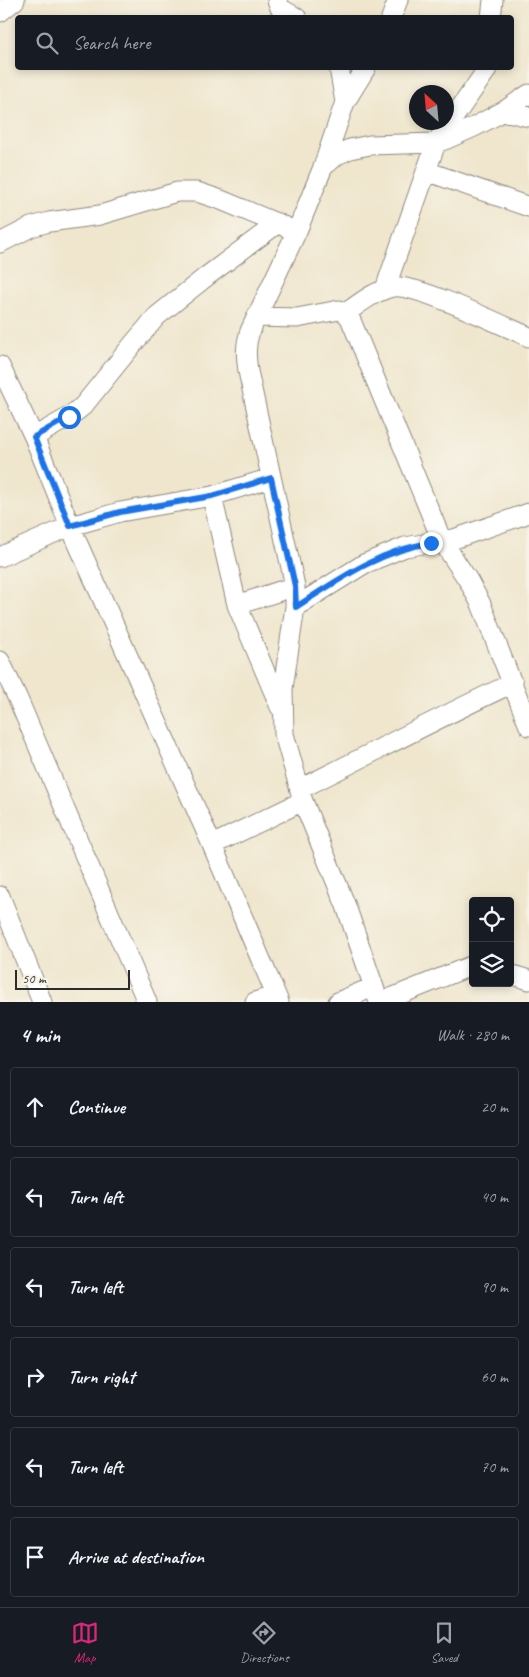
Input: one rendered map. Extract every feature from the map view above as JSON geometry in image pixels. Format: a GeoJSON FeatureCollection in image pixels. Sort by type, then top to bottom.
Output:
{"type":"FeatureCollection","features":[{"type":"Feature","properties":{"kind":"street"},"geometry":{"type":"LineString","coordinates":[[0,12],[15,0]]}},
{"type":"Feature","properties":{"kind":"street"},"geometry":{"type":"LineString","coordinates":[[277,0],[280,8],[292,15]]}},
{"type":"Feature","properties":{"kind":"street"},"geometry":{"type":"LineString","coordinates":[[392,15],[398,0]]}},
{"type":"Feature","properties":{"kind":"street"},"geometry":{"type":"LineString","coordinates":[[492,15],[493,0]]}},
{"type":"Feature","properties":{"kind":"street"},"geometry":{"type":"LineString","coordinates":[[340,70],[344,102]]}},
{"type":"Feature","properties":{"kind":"street"},"geometry":{"type":"LineString","coordinates":[[365,70],[344,102],[323,167],[297,231],[257,317],[246,344],[245,354],[295,586],[296,607],[283,688],[284,734],[302,795],[346,906],[378,997]]}},
{"type":"Feature","properties":{"kind":"street"},"geometry":{"type":"LineString","coordinates":[[385,289],[436,143],[486,70]]}},
{"type":"Feature","properties":{"kind":"street"},"geometry":{"type":"LineString","coordinates":[[323,167],[337,155],[350,149],[370,145],[436,143],[474,127],[504,111],[529,94]]}},
{"type":"Feature","properties":{"kind":"street"},"geometry":{"type":"LineString","coordinates":[[504,111],[529,117]]}},
{"type":"Feature","properties":{"kind":"street"},"geometry":{"type":"LineString","coordinates":[[426,170],[529,207]]}},
{"type":"Feature","properties":{"kind":"street"},"geometry":{"type":"LineString","coordinates":[[0,243],[31,227],[49,222],[100,214],[177,192],[197,192],[297,231]]}},
{"type":"Feature","properties":{"kind":"street"},"geometry":{"type":"LineString","coordinates":[[34,437],[69,417],[83,406],[157,316],[206,276],[278,224]]}},
{"type":"Feature","properties":{"kind":"street"},"geometry":{"type":"LineString","coordinates":[[346,313],[367,298],[395,286],[409,288],[444,301],[529,337]]}},
{"type":"Feature","properties":{"kind":"street"},"geometry":{"type":"LineString","coordinates":[[257,317],[297,318],[339,310],[346,313],[353,324],[442,542],[468,580],[480,604],[529,726]]}},
{"type":"Feature","properties":{"kind":"street"},"geometry":{"type":"LineString","coordinates":[[1,370],[34,437],[70,526],[212,845],[277,999],[255,1002]]}},
{"type":"Feature","properties":{"kind":"street"},"geometry":{"type":"LineString","coordinates":[[0,557],[70,526],[120,512],[212,496],[271,478]]}},
{"type":"Feature","properties":{"kind":"street"},"geometry":{"type":"LineString","coordinates":[[212,496],[237,605],[283,715]]}},
{"type":"Feature","properties":{"kind":"street"},"geometry":{"type":"LineString","coordinates":[[296,607],[342,577],[372,561],[405,547],[442,542],[469,535],[529,513]]}},
{"type":"Feature","properties":{"kind":"street"},"geometry":{"type":"LineString","coordinates":[[237,605],[295,586]]}},
{"type":"Feature","properties":{"kind":"street"},"geometry":{"type":"LineString","coordinates":[[0,661],[18,699],[146,1002]]}},
{"type":"Feature","properties":{"kind":"street"},"geometry":{"type":"LineString","coordinates":[[212,845],[389,746],[474,701],[513,683]]}},
{"type":"Feature","properties":{"kind":"street"},"geometry":{"type":"LineString","coordinates":[[0,896],[5,925],[42,1002]]}},
{"type":"Feature","properties":{"kind":"street"},"geometry":{"type":"LineString","coordinates":[[338,1002],[378,997],[469,966]]}},
{"type":"Feature","properties":{"kind":"street"},"geometry":{"type":"LineString","coordinates":[[514,975],[529,980]]}},
{"type":"Feature","properties":{"kind":"route"},"geometry":{"type":"LineString","coordinates":[[69,417],[34,437],[70,526],[120,512],[212,496],[271,478],[295,586],[296,607],[364,564],[405,547],[431,543]]}}]}
